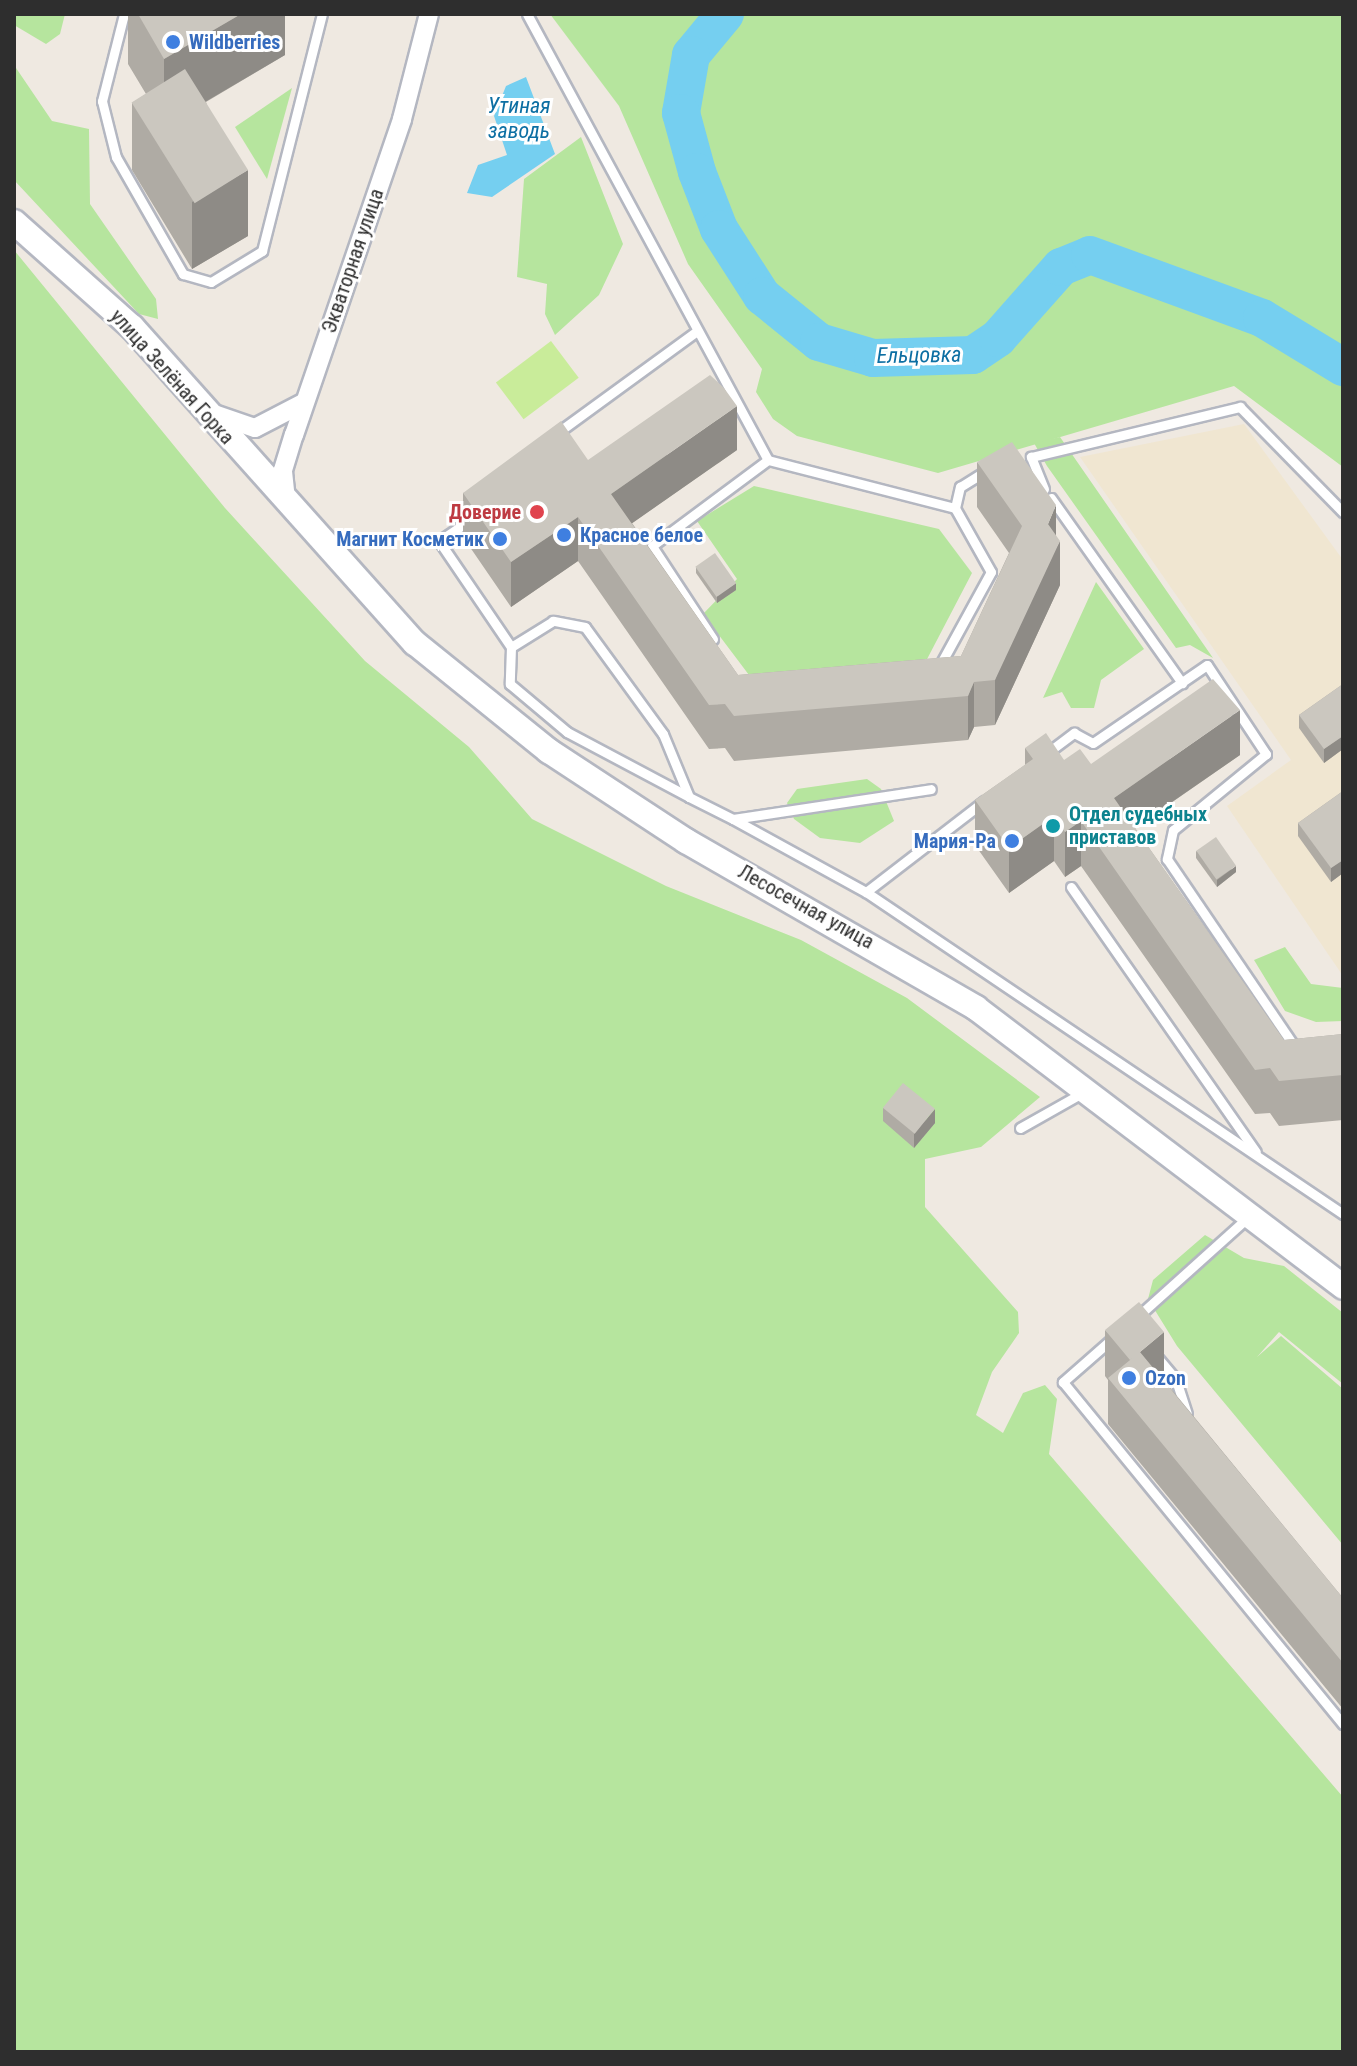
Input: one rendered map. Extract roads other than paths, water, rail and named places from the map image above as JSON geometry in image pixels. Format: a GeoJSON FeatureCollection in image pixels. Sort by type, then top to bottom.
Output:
{"type":"FeatureCollection","features":[{"type":"Feature","properties":{"kind":"street","name":"Экваторная улица"},"geometry":{"type":"LineString","coordinates":[[287,507],[283,470],[402,119],[429,14]]}},
{"type":"Feature","properties":{"kind":"street","name":"улица Зелёная Горка"},"geometry":{"type":"LineString","coordinates":[[14,222],[132,327],[287,507]]}},
{"type":"Feature","properties":{"kind":"street"},"geometry":{"type":"LineString","coordinates":[[202,408],[255,428],[305,402]]}},
{"type":"Feature","properties":{"kind":"street","name":"Лесосечная улица"},"geometry":{"type":"LineString","coordinates":[[287,507],[415,643],[549,751],[686,841],[908,963],[1090,1088],[1343,1287]]}},
{"type":"Feature","properties":{"kind":"lane"},"geometry":{"type":"LineString","coordinates":[[124,14],[102,101],[116,157],[183,274],[211,282],[262,251],[322,14]]}},
{"type":"Feature","properties":{"kind":"lane"},"geometry":{"type":"LineString","coordinates":[[527,14],[594,128],[694,333],[768,460],[955,508]]}},
{"type":"Feature","properties":{"kind":"lane"},"geometry":{"type":"LineString","coordinates":[[541,445],[694,333]]}},
{"type":"Feature","properties":{"kind":"lane"},"geometry":{"type":"LineString","coordinates":[[1044,489],[1031,457],[1240,407],[1343,512]]}},
{"type":"Feature","properties":{"kind":"lane"},"geometry":{"type":"LineString","coordinates":[[1014,454],[1044,489],[1182,683]]}},
{"type":"Feature","properties":{"kind":"lane"},"geometry":{"type":"LineString","coordinates":[[718,647],[652,546],[768,460]]}},
{"type":"Feature","properties":{"kind":"lane"},"geometry":{"type":"LineString","coordinates":[[923,670],[938,668],[991,572],[955,508],[960,487],[1001,462]]}},
{"type":"Feature","properties":{"kind":"lane"},"geometry":{"type":"LineString","coordinates":[[490,506],[439,541],[511,647],[510,684],[567,732],[866,892],[1343,1214]]}},
{"type":"Feature","properties":{"kind":"lane"},"geometry":{"type":"LineString","coordinates":[[511,647],[553,621],[585,627],[663,734],[689,797]]}},
{"type":"Feature","properties":{"kind":"lane"},"geometry":{"type":"LineString","coordinates":[[1038,760],[1074,733],[1093,743],[1207,665],[1266,754],[1173,830],[1167,859],[1302,1059]]}},
{"type":"Feature","properties":{"kind":"lane"},"geometry":{"type":"LineString","coordinates":[[733,819],[931,789]]}},
{"type":"Feature","properties":{"kind":"lane"},"geometry":{"type":"LineString","coordinates":[[866,892],[991,796]]}},
{"type":"Feature","properties":{"kind":"lane"},"geometry":{"type":"LineString","coordinates":[[1071,887],[1260,1158]]}},
{"type":"Feature","properties":{"kind":"lane"},"geometry":{"type":"LineString","coordinates":[[1020,1128],[1090,1088]]}},
{"type":"Feature","properties":{"kind":"lane"},"geometry":{"type":"LineString","coordinates":[[1253,1214],[1063,1382],[1343,1724]]}},
{"type":"Feature","properties":{"kind":"lane"},"geometry":{"type":"LineString","coordinates":[[1129,1324],[1138,1335]]}},
{"type":"Feature","properties":{"kind":"lane"},"geometry":{"type":"LineString","coordinates":[[1148,1346],[1176,1380],[1195,1424]]}},
{"type":"Feature","properties":{"kind":"water","name":"Утиная заводь"},"geometry":{"type":"Polygon","coordinates":[[[526,77],[555,154],[492,197],[467,193],[478,165],[507,155],[494,116],[506,86],[526,77]]]}},
{"type":"Feature","properties":{"kind":"waterway","name":"Ельцовка"},"geometry":{"type":"LineString","coordinates":[[725,14],[691,55],[681,113],[697,172],[719,229],[762,296],[819,342],[873,358],[973,355],[998,338],[1061,267],[1090,255],[1262,318],[1343,367]]}},
{"type":"Feature","properties":{"kind":"place","name":"Wildberries"},"geometry":{"type":"Point","coordinates":[173,42]}},
{"type":"Feature","properties":{"kind":"place","name":"Доверие"},"geometry":{"type":"Point","coordinates":[537,512]}},
{"type":"Feature","properties":{"kind":"place","name":"Красное белое"},"geometry":{"type":"Point","coordinates":[564,535]}},
{"type":"Feature","properties":{"kind":"place","name":"Магнит Косметик"},"geometry":{"type":"Point","coordinates":[500,539]}},
{"type":"Feature","properties":{"kind":"place","name":"Отдел судебных приставов"},"geometry":{"type":"Point","coordinates":[1053,826]}},
{"type":"Feature","properties":{"kind":"place","name":"Мария-Ра"},"geometry":{"type":"Point","coordinates":[1012,841]}},
{"type":"Feature","properties":{"kind":"place","name":"Ozon"},"geometry":{"type":"Point","coordinates":[1129,1378]}}]}
